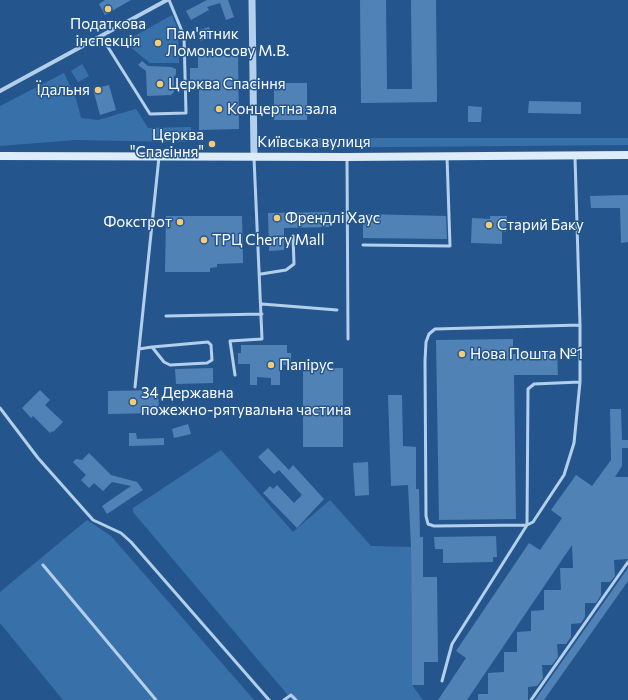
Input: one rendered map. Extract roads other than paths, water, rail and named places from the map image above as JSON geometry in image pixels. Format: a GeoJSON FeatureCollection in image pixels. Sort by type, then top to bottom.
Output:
{"type":"FeatureCollection","features":[{"type":"Feature","properties":{"kind":"main road","name":"Київська вулиця"},"geometry":{"type":"LineString","coordinates":[[0,156],[347,157],[628,155]]}},
{"type":"Feature","properties":{"kind":"street"},"geometry":{"type":"LineString","coordinates":[[0,91],[168,0]]}},
{"type":"Feature","properties":{"kind":"street"},"geometry":{"type":"LineString","coordinates":[[252,0],[254,156]]}},
{"type":"Feature","properties":{"kind":"lane"},"geometry":{"type":"LineString","coordinates":[[101,36],[150,114],[186,113],[184,36],[168,0]]}},
{"type":"Feature","properties":{"kind":"lane"},"geometry":{"type":"LineString","coordinates":[[442,681],[452,644],[528,525],[533,522],[564,475],[574,442],[580,382],[580,325],[575,155]]}},
{"type":"Feature","properties":{"kind":"lane"},"geometry":{"type":"LineString","coordinates":[[135,388],[159,156]]}},
{"type":"Feature","properties":{"kind":"lane"},"geometry":{"type":"LineString","coordinates":[[235,375],[230,341],[262,338],[261,274],[254,156]]}},
{"type":"Feature","properties":{"kind":"lane"},"geometry":{"type":"LineString","coordinates":[[363,245],[450,246],[447,156]]}},
{"type":"Feature","properties":{"kind":"lane"},"geometry":{"type":"LineString","coordinates":[[347,157],[348,339]]}},
{"type":"Feature","properties":{"kind":"lane"},"geometry":{"type":"LineString","coordinates":[[261,274],[286,270],[294,264],[293,236]]}},
{"type":"Feature","properties":{"kind":"lane"},"geometry":{"type":"LineString","coordinates":[[262,304],[337,310]]}},
{"type":"Feature","properties":{"kind":"lane"},"geometry":{"type":"LineString","coordinates":[[166,316],[262,314]]}},
{"type":"Feature","properties":{"kind":"lane"},"geometry":{"type":"LineString","coordinates":[[528,525],[434,526],[428,524],[426,516],[426,342],[429,334],[435,330],[580,325]]}},
{"type":"Feature","properties":{"kind":"lane"},"geometry":{"type":"LineString","coordinates":[[139,348],[208,342],[211,345],[212,360],[207,364],[170,365],[164,362],[152,347]]}},
{"type":"Feature","properties":{"kind":"lane"},"geometry":{"type":"LineString","coordinates":[[528,525],[528,389],[534,384],[580,382]]}},
{"type":"Feature","properties":{"kind":"lane"},"geometry":{"type":"LineString","coordinates":[[0,408],[38,458],[93,520],[121,534],[131,542],[269,700]]}},
{"type":"Feature","properties":{"kind":"lane"},"geometry":{"type":"LineString","coordinates":[[531,700],[628,562]]}},
{"type":"Feature","properties":{"kind":"lane"},"geometry":{"type":"LineString","coordinates":[[43,565],[156,700]]}},
{"type":"Feature","properties":{"kind":"lane"},"geometry":{"type":"LineString","coordinates":[[284,700],[291,695],[296,700]]}},
{"type":"Feature","properties":{"kind":"place","name":"Податкова інспекція"},"geometry":{"type":"Point","coordinates":[108,9]}},
{"type":"Feature","properties":{"kind":"place","name":"Пам'ятник Ломоносову М.В."},"geometry":{"type":"Point","coordinates":[158,43]}},
{"type":"Feature","properties":{"kind":"place","name":"Церква Спасіння"},"geometry":{"type":"Point","coordinates":[160,84]}},
{"type":"Feature","properties":{"kind":"place","name":"Їдальня"},"geometry":{"type":"Point","coordinates":[98,90]}},
{"type":"Feature","properties":{"kind":"place","name":"Концертна зала"},"geometry":{"type":"Point","coordinates":[219,109]}},
{"type":"Feature","properties":{"kind":"place","name":"Церква \"Спасіння\""},"geometry":{"type":"Point","coordinates":[212,144]}},
{"type":"Feature","properties":{"kind":"place","name":"Френдлі Хаус"},"geometry":{"type":"Point","coordinates":[277,218]}},
{"type":"Feature","properties":{"kind":"place","name":"Фокстрот"},"geometry":{"type":"Point","coordinates":[180,222]}},
{"type":"Feature","properties":{"kind":"place","name":"Старий Баку"},"geometry":{"type":"Point","coordinates":[489,225]}},
{"type":"Feature","properties":{"kind":"place","name":"ТРЦ Cherry Mall"},"geometry":{"type":"Point","coordinates":[204,240]}},
{"type":"Feature","properties":{"kind":"place","name":"Нова Пошта №1"},"geometry":{"type":"Point","coordinates":[462,354]}},
{"type":"Feature","properties":{"kind":"place","name":"Папірус"},"geometry":{"type":"Point","coordinates":[271,365]}},
{"type":"Feature","properties":{"kind":"place","name":"34 Державна пожежно-рятувальна частина"},"geometry":{"type":"Point","coordinates":[133,402]}}]}
